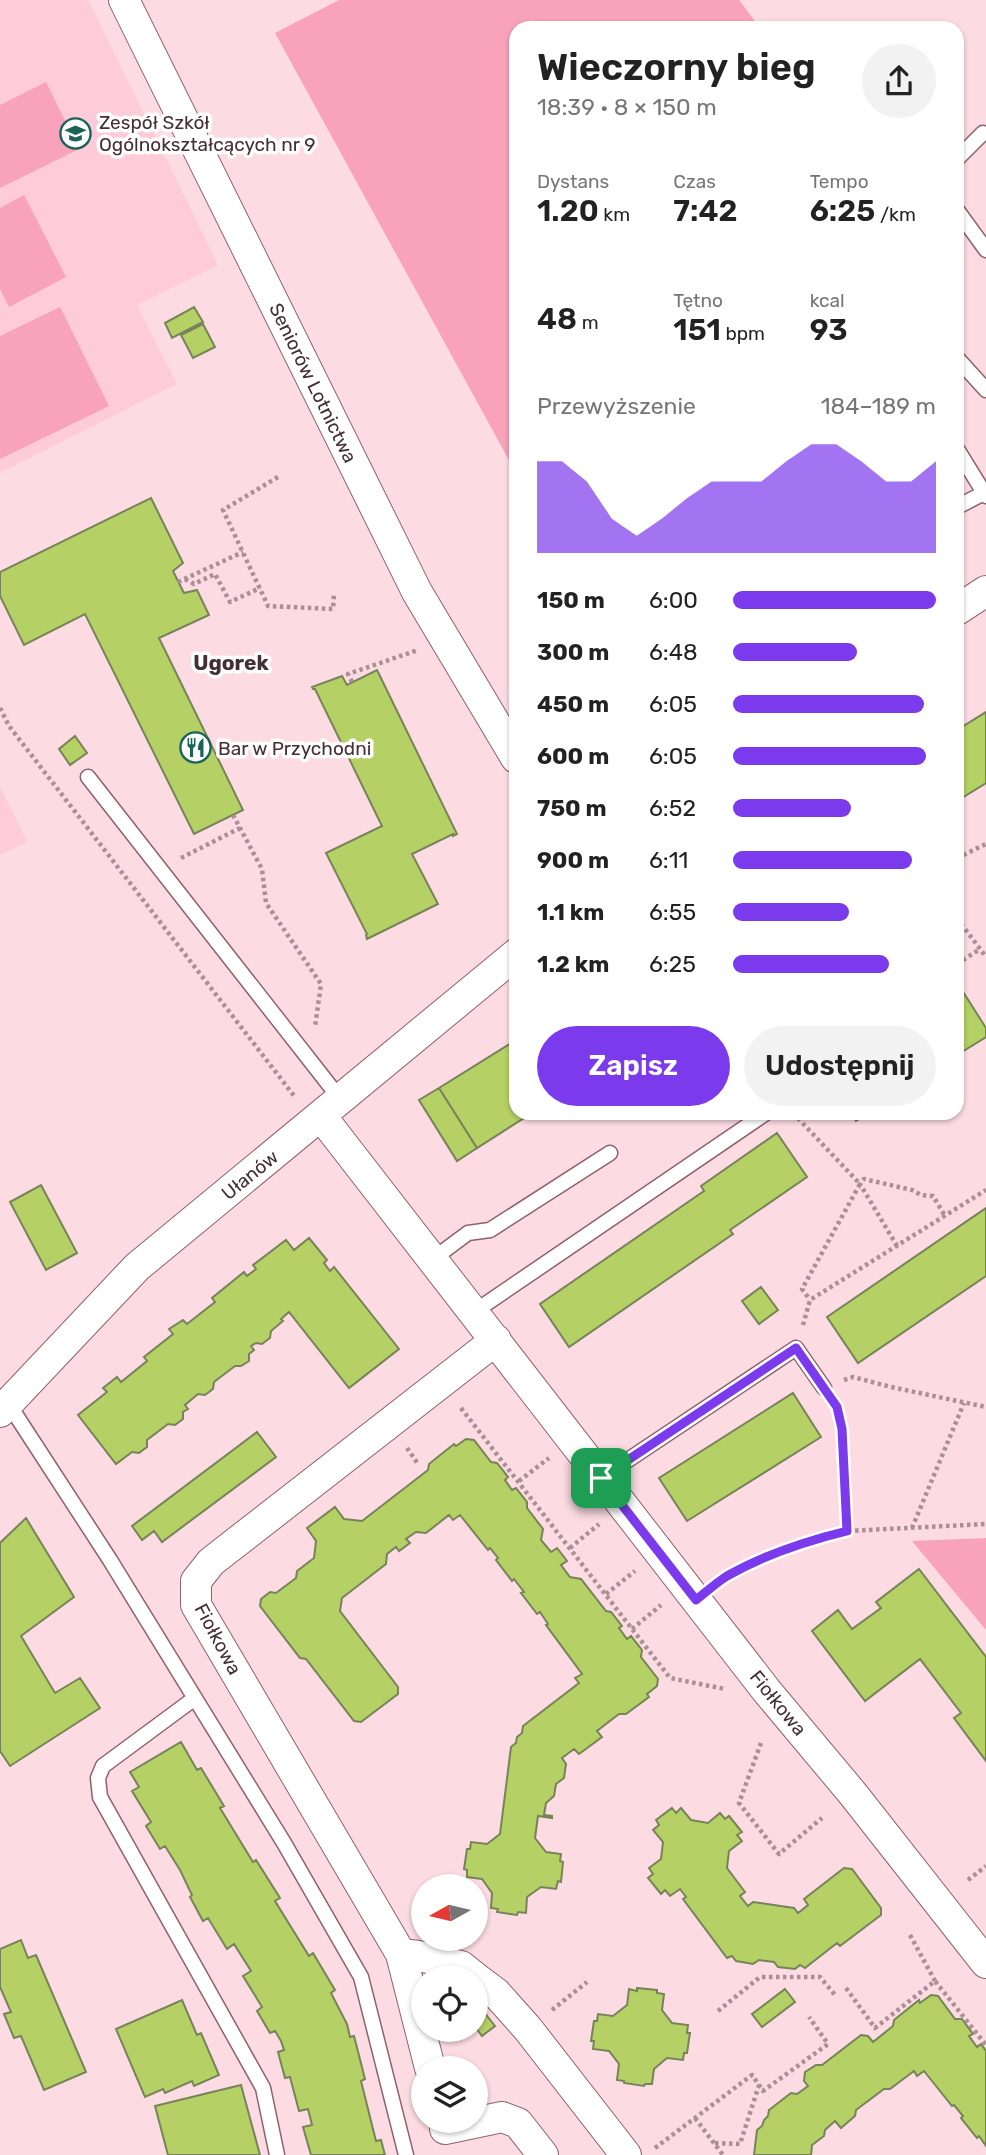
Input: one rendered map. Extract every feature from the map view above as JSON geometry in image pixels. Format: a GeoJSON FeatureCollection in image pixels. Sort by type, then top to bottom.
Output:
{"type":"FeatureCollection","features":[{"type":"Feature","properties":{"kind":"street","name":"Seniorów Lotnictwa"},"geometry":{"type":"LineString","coordinates":[[124,0],[417,592],[509,746]]}},
{"type":"Feature","properties":{"kind":"street"},"geometry":{"type":"LineString","coordinates":[[964,605],[986,591]]}},
{"type":"Feature","properties":{"kind":"street","name":"Ułanów"},"geometry":{"type":"LineString","coordinates":[[4,1407],[137,1267],[320,1106],[509,959]]}},
{"type":"Feature","properties":{"kind":"street","name":"Fiołkowa"},"geometry":{"type":"LineString","coordinates":[[320,1106],[601,1478],[766,1690],[853,1794],[986,1963]]}},
{"type":"Feature","properties":{"kind":"street","name":"Fiołkowa"},"geometry":{"type":"LineString","coordinates":[[427,2056],[401,1954],[196,1605],[196,1581],[211,1562],[496,1340]]}},
{"type":"Feature","properties":{"kind":"street"},"geometry":{"type":"LineString","coordinates":[[401,1954],[457,1965]]}},
{"type":"Feature","properties":{"kind":"street"},"geometry":{"type":"LineString","coordinates":[[488,1987],[528,2029],[626,2155]]}},
{"type":"Feature","properties":{"kind":"street"},"geometry":{"type":"LineString","coordinates":[[447,2135],[491,2118],[502,2117],[518,2123],[543,2155]]}},
{"type":"Feature","properties":{"kind":"lane"},"geometry":{"type":"LineString","coordinates":[[964,152],[983,133]]}},
{"type":"Feature","properties":{"kind":"lane"},"geometry":{"type":"LineString","coordinates":[[964,220],[986,250]]}},
{"type":"Feature","properties":{"kind":"lane"},"geometry":{"type":"LineString","coordinates":[[964,366],[986,390]]}},
{"type":"Feature","properties":{"kind":"lane"},"geometry":{"type":"LineString","coordinates":[[964,460],[985,495],[964,504]]}},
{"type":"Feature","properties":{"kind":"lane"},"geometry":{"type":"LineString","coordinates":[[88,777],[160,869],[320,1106]]}},
{"type":"Feature","properties":{"kind":"lane"},"geometry":{"type":"LineString","coordinates":[[474,1312],[756,1120]]}},
{"type":"Feature","properties":{"kind":"lane"},"geometry":{"type":"LineString","coordinates":[[433,1259],[468,1233],[490,1230],[610,1153]]}},
{"type":"Feature","properties":{"kind":"lane"},"geometry":{"type":"LineString","coordinates":[[601,1478],[796,1348],[824,1388]]}},
{"type":"Feature","properties":{"kind":"lane"},"geometry":{"type":"LineString","coordinates":[[4,1407],[110,1560],[284,1843],[361,1977],[407,2155]]}},
{"type":"Feature","properties":{"kind":"lane"},"geometry":{"type":"LineString","coordinates":[[195,1698],[103,1766],[98,1779],[100,1797],[263,2088],[277,2155]]}},
{"type":"Feature","properties":{"kind":"path"},"geometry":{"type":"LineString","coordinates":[[278,477],[223,510],[268,606],[333,609],[334,594]]}},
{"type":"Feature","properties":{"kind":"path"},"geometry":{"type":"LineString","coordinates":[[178,582],[243,552]]}},
{"type":"Feature","properties":{"kind":"path"},"geometry":{"type":"LineString","coordinates":[[185,579],[194,584],[215,573],[230,602],[260,588]]}},
{"type":"Feature","properties":{"kind":"path"},"geometry":{"type":"LineString","coordinates":[[352,682],[348,674],[446,640]]}},
{"type":"Feature","properties":{"kind":"path"},"geometry":{"type":"LineString","coordinates":[[0,708],[9,726],[320,1106]]}},
{"type":"Feature","properties":{"kind":"path"},"geometry":{"type":"LineString","coordinates":[[233,815],[262,869],[266,903],[321,984],[315,1033]]}},
{"type":"Feature","properties":{"kind":"path"},"geometry":{"type":"LineString","coordinates":[[160,869],[240,828]]}},
{"type":"Feature","properties":{"kind":"path"},"geometry":{"type":"LineString","coordinates":[[964,855],[986,844]]}},
{"type":"Feature","properties":{"kind":"path"},"geometry":{"type":"LineString","coordinates":[[964,927],[986,957]]}},
{"type":"Feature","properties":{"kind":"path"},"geometry":{"type":"LineString","coordinates":[[964,959],[980,949]]}},
{"type":"Feature","properties":{"kind":"path"},"geometry":{"type":"LineString","coordinates":[[800,1120],[860,1184],[897,1245]]}},
{"type":"Feature","properties":{"kind":"path"},"geometry":{"type":"LineString","coordinates":[[945,1216],[933,1196],[864,1179],[802,1289],[810,1300],[897,1245],[945,1216],[986,1190]]}},
{"type":"Feature","properties":{"kind":"path"},"geometry":{"type":"LineString","coordinates":[[847,1531],[842,1429],[837,1407],[824,1388],[853,1377],[986,1407]]}},
{"type":"Feature","properties":{"kind":"path"},"geometry":{"type":"LineString","coordinates":[[912,1528],[964,1403]]}},
{"type":"Feature","properties":{"kind":"path"},"geometry":{"type":"LineString","coordinates":[[460,1406],[670,1678],[733,1691]]}},
{"type":"Feature","properties":{"kind":"path"},"geometry":{"type":"LineString","coordinates":[[411,1455],[418,1464]]}},
{"type":"Feature","properties":{"kind":"path"},"geometry":{"type":"LineString","coordinates":[[696,1600],[726,1577],[760,1560],[814,1539],[847,1531],[986,1524]]}},
{"type":"Feature","properties":{"kind":"path"},"geometry":{"type":"LineString","coordinates":[[761,1743],[740,1803],[779,1854],[822,1818]]}},
{"type":"Feature","properties":{"kind":"path"},"geometry":{"type":"LineString","coordinates":[[968,1880],[986,1866]]}},
{"type":"Feature","properties":{"kind":"path"},"geometry":{"type":"LineString","coordinates":[[910,1934],[935,1981],[984,2038],[986,2045]]}},
{"type":"Feature","properties":{"kind":"path"},"geometry":{"type":"LineString","coordinates":[[718,2011],[760,1977],[820,1977],[836,1996]]}},
{"type":"Feature","properties":{"kind":"path"},"geometry":{"type":"LineString","coordinates":[[846,1987],[875,2028],[935,1981]]}},
{"type":"Feature","properties":{"kind":"path"},"geometry":{"type":"LineString","coordinates":[[557,2005],[587,1982]]}},
{"type":"Feature","properties":{"kind":"path"},"geometry":{"type":"LineString","coordinates":[[658,2146],[752,2074],[763,2091],[828,2044],[809,2017]]}},
{"type":"Feature","properties":{"kind":"path"},"geometry":{"type":"LineString","coordinates":[[715,2143],[740,2144],[759,2084]]}},
{"type":"Feature","properties":{"kind":"path"},"geometry":{"type":"LineString","coordinates":[[695,2118],[723,2155]]}},
{"type":"Feature","properties":{"kind":"shaded area","name":"Zespół Szkół Ogólnokształcących nr 9"},"geometry":{"type":"Polygon","coordinates":[[[0,0],[88,0],[218,265],[137,305],[177,384],[0,473],[0,0]]]}},
{"type":"Feature","properties":{"kind":"shaded area"},"geometry":{"type":"Polygon","coordinates":[[[339,0],[739,0],[755,21],[509,21],[509,460],[275,33],[339,0]]]}},
{"type":"Feature","properties":{"kind":"shaded area"},"geometry":{"type":"Polygon","coordinates":[[[46,82],[79,149],[0,188],[0,105],[46,82]]]}},
{"type":"Feature","properties":{"kind":"shaded area"},"geometry":{"type":"Polygon","coordinates":[[[24,195],[66,277],[9,307],[0,289],[0,208],[24,195]]]}},
{"type":"Feature","properties":{"kind":"shaded area"},"geometry":{"type":"Polygon","coordinates":[[[60,307],[109,406],[0,459],[0,336],[60,307]]]}},
{"type":"Feature","properties":{"kind":"shaded area"},"geometry":{"type":"Polygon","coordinates":[[[0,787],[27,842],[0,855],[0,787]]]}},
{"type":"Feature","properties":{"kind":"shaded area"},"geometry":{"type":"Polygon","coordinates":[[[986,1538],[986,1630],[912,1541],[986,1538]]]}},
{"type":"Feature","properties":{"kind":"building"},"geometry":{"type":"Polygon","coordinates":[[[194,307],[203,322],[172,338],[165,323],[194,307]]]}},
{"type":"Feature","properties":{"kind":"building"},"geometry":{"type":"Polygon","coordinates":[[[203,324],[215,347],[193,358],[181,335],[203,324]]]}},
{"type":"Feature","properties":{"kind":"building"},"geometry":{"type":"Polygon","coordinates":[[[151,498],[183,563],[173,571],[184,593],[197,590],[209,615],[159,638],[243,810],[194,834],[85,614],[24,645],[0,596],[0,572],[151,498]]]}},
{"type":"Feature","properties":{"kind":"building"},"geometry":{"type":"Polygon","coordinates":[[[377,670],[457,834],[412,854],[438,904],[367,939],[367,934],[326,853],[382,826],[312,687],[342,676],[347,685],[377,670]]]}},
{"type":"Feature","properties":{"kind":"building"},"geometry":{"type":"Polygon","coordinates":[[[986,712],[986,783],[964,797],[964,726],[986,712]]]}},
{"type":"Feature","properties":{"kind":"building"},"geometry":{"type":"Polygon","coordinates":[[[75,736],[87,753],[70,765],[59,749],[75,736]]]}},
{"type":"Feature","properties":{"kind":"building"},"geometry":{"type":"Polygon","coordinates":[[[964,993],[986,1028],[986,1037],[964,1051],[964,993]]]}},
{"type":"Feature","properties":{"kind":"building"},"geometry":{"type":"Polygon","coordinates":[[[509,1044],[509,1120],[521,1120],[477,1148],[439,1088],[509,1044]]]}},
{"type":"Feature","properties":{"kind":"building"},"geometry":{"type":"Polygon","coordinates":[[[439,1088],[477,1148],[457,1161],[419,1100],[439,1088]]]}},
{"type":"Feature","properties":{"kind":"building"},"geometry":{"type":"Polygon","coordinates":[[[777,1133],[807,1177],[730,1230],[733,1234],[569,1347],[540,1304],[704,1191],[701,1186],[777,1133]]]}},
{"type":"Feature","properties":{"kind":"building"},"geometry":{"type":"Polygon","coordinates":[[[41,1185],[77,1253],[46,1270],[10,1202],[41,1185]]]}},
{"type":"Feature","properties":{"kind":"building"},"geometry":{"type":"Polygon","coordinates":[[[986,1208],[986,1276],[858,1363],[827,1317],[986,1208]]]}},
{"type":"Feature","properties":{"kind":"building"},"geometry":{"type":"Polygon","coordinates":[[[309,1238],[327,1260],[324,1263],[330,1271],[334,1267],[399,1349],[349,1388],[289,1312],[271,1331],[270,1338],[262,1344],[251,1346],[254,1350],[249,1354],[249,1361],[235,1366],[214,1382],[213,1389],[205,1395],[198,1394],[185,1405],[188,1409],[183,1412],[183,1419],[175,1425],[168,1424],[147,1440],[147,1447],[139,1453],[132,1452],[116,1464],[78,1415],[107,1392],[103,1388],[117,1377],[121,1382],[147,1361],[144,1357],[173,1334],[169,1329],[183,1320],[187,1324],[215,1302],[212,1298],[244,1272],[247,1276],[256,1269],[253,1265],[286,1240],[294,1250],[309,1238]]]}},
{"type":"Feature","properties":{"kind":"building"},"geometry":{"type":"Polygon","coordinates":[[[761,1287],[778,1310],[759,1324],[742,1301],[761,1287]]]}},
{"type":"Feature","properties":{"kind":"building"},"geometry":{"type":"Polygon","coordinates":[[[793,1393],[821,1437],[687,1521],[659,1478],[793,1393]]]}},
{"type":"Feature","properties":{"kind":"building"},"geometry":{"type":"Polygon","coordinates":[[[257,1432],[276,1457],[162,1542],[154,1531],[142,1540],[132,1526],[257,1432]]]}},
{"type":"Feature","properties":{"kind":"building"},"geometry":{"type":"Polygon","coordinates":[[[466,1439],[474,1440],[491,1462],[497,1463],[508,1477],[505,1480],[512,1490],[516,1488],[527,1502],[527,1508],[543,1529],[541,1540],[551,1552],[557,1548],[567,1561],[561,1565],[570,1577],[581,1579],[606,1611],[611,1612],[622,1626],[619,1628],[627,1639],[631,1636],[642,1650],[641,1657],[658,1679],[657,1686],[647,1694],[649,1697],[626,1714],[619,1714],[597,1731],[602,1737],[579,1754],[574,1749],[562,1758],[566,1764],[564,1778],[556,1784],[554,1796],[546,1803],[544,1815],[552,1818],[538,1816],[535,1838],[546,1852],[561,1854],[561,1882],[558,1881],[556,1889],[541,1887],[527,1897],[526,1913],[518,1912],[517,1915],[497,1912],[498,1909],[491,1908],[492,1893],[488,1887],[488,1874],[467,1874],[464,1869],[467,1849],[470,1849],[471,1842],[487,1844],[500,1834],[511,1747],[522,1733],[523,1726],[579,1683],[575,1678],[582,1674],[546,1625],[548,1624],[540,1612],[537,1614],[521,1593],[524,1592],[514,1579],[512,1581],[490,1548],[488,1550],[460,1515],[453,1520],[449,1515],[426,1533],[416,1532],[406,1539],[410,1543],[399,1551],[396,1547],[387,1554],[386,1564],[342,1598],[340,1611],[398,1687],[398,1694],[361,1722],[354,1721],[260,1606],[261,1599],[270,1592],[276,1593],[296,1578],[297,1571],[314,1558],[316,1541],[307,1528],[335,1507],[344,1519],[362,1521],[428,1470],[429,1464],[454,1444],[456,1446],[466,1439]]]}},
{"type":"Feature","properties":{"kind":"building"},"geometry":{"type":"Polygon","coordinates":[[[26,1518],[74,1597],[21,1636],[55,1693],[80,1678],[100,1708],[10,1766],[0,1751],[0,1543],[26,1518]]]}},
{"type":"Feature","properties":{"kind":"building"},"geometry":{"type":"Polygon","coordinates":[[[919,1569],[986,1657],[986,1761],[954,1718],[961,1713],[920,1659],[865,1701],[812,1631],[838,1610],[852,1629],[881,1608],[876,1602],[919,1569]]]}},
{"type":"Feature","properties":{"kind":"building"},"geometry":{"type":"Polygon","coordinates":[[[181,1742],[197,1770],[201,1768],[224,1806],[220,1808],[253,1862],[256,1860],[280,1898],[275,1901],[309,1956],[313,1953],[335,1990],[331,1993],[347,2024],[350,2037],[354,2036],[365,2079],[361,2081],[376,2141],[381,2140],[385,2155],[311,2155],[303,2127],[312,2125],[308,2109],[299,2111],[290,2077],[285,2078],[278,2052],[284,2050],[281,2041],[275,2031],[270,2033],[257,2011],[262,2007],[243,1976],[251,1971],[234,1944],[227,1949],[208,1918],[203,1921],[180,1870],[165,1846],[160,1849],[146,1826],[151,1822],[132,1791],[139,1787],[130,1772],[181,1742]]]}},
{"type":"Feature","properties":{"kind":"building"},"geometry":{"type":"Polygon","coordinates":[[[672,1808],[676,1813],[681,1808],[691,1820],[708,1823],[720,1813],[725,1819],[729,1816],[742,1832],[737,1835],[742,1841],[729,1851],[727,1868],[745,1892],[740,1896],[748,1906],[753,1902],[794,1908],[798,1913],[808,1905],[804,1899],[844,1868],[852,1869],[881,1908],[881,1915],[840,1946],[837,1943],[805,1968],[800,1965],[795,1969],[778,1967],[774,1962],[759,1960],[753,1964],[736,1961],[732,1956],[727,1958],[683,1899],[686,1897],[680,1889],[670,1896],[665,1890],[661,1894],[648,1878],[653,1874],[649,1868],[661,1859],[663,1842],[653,1830],[659,1825],[656,1820],[672,1808]]]}},
{"type":"Feature","properties":{"kind":"building"},"geometry":{"type":"Polygon","coordinates":[[[21,1940],[28,1958],[36,1955],[86,2072],[44,2090],[21,2036],[14,2038],[4,2014],[11,2012],[0,1987],[0,1949],[21,1940]]]}},
{"type":"Feature","properties":{"kind":"building"},"geometry":{"type":"Polygon","coordinates":[[[637,1988],[657,1990],[657,1993],[664,1994],[662,2010],[672,2023],[688,2025],[687,2033],[690,2033],[687,2053],[684,2053],[683,2060],[667,2058],[654,2069],[652,2084],[644,2086],[617,2080],[619,2064],[609,2051],[593,2049],[594,2041],[591,2041],[594,2021],[597,2021],[598,2014],[613,2016],[627,2005],[629,1989],[637,1991],[637,1988]]]}},
{"type":"Feature","properties":{"kind":"building"},"geometry":{"type":"Polygon","coordinates":[[[785,1989],[795,2002],[762,2027],[752,2014],[785,1989]]]}},
{"type":"Feature","properties":{"kind":"building"},"geometry":{"type":"Polygon","coordinates":[[[931,1995],[938,1996],[955,2019],[962,2019],[973,2034],[969,2036],[977,2047],[981,2044],[986,2051],[986,2146],[924,2071],[917,2076],[914,2071],[856,2110],[855,2116],[841,2128],[835,2121],[825,2130],[824,2136],[812,2145],[811,2155],[754,2155],[757,2130],[768,2116],[769,2110],[791,2093],[797,2094],[808,2086],[804,2081],[805,2072],[816,2065],[822,2065],[861,2035],[868,2036],[873,2042],[893,2026],[894,2020],[919,2000],[920,2003],[931,1995]]]}},
{"type":"Feature","properties":{"kind":"building"},"geometry":{"type":"Polygon","coordinates":[[[182,2000],[197,2035],[201,2033],[219,2075],[194,2086],[192,2081],[165,2093],[163,2089],[145,2097],[116,2029],[182,2000]]]}},
{"type":"Feature","properties":{"kind":"building"},"geometry":{"type":"Polygon","coordinates":[[[488,2017],[495,2026],[488,2031],[488,2017]]]}},
{"type":"Feature","properties":{"kind":"building"},"geometry":{"type":"Polygon","coordinates":[[[241,2085],[260,2155],[168,2155],[155,2106],[241,2085]]]}},
{"type":"Feature","properties":{"kind":"place","name":"Zespół Szkół Ogólnokształcących nr 9"},"geometry":{"type":"Point","coordinates":[76,133]}},
{"type":"Feature","properties":{"kind":"place","name":"Bar w Przychodni"},"geometry":{"type":"Point","coordinates":[195,748]}},
{"type":"Feature","properties":{"kind":"district","name":"Ugorek"},"geometry":{"type":"Point","coordinates":[231,662]}},
{"type":"Feature","properties":{"kind":"route"},"geometry":{"type":"LineString","coordinates":[[796,1348],[837,1407],[842,1429],[847,1531],[814,1539],[760,1560],[726,1577],[696,1600],[601,1478],[796,1348]]}}]}
